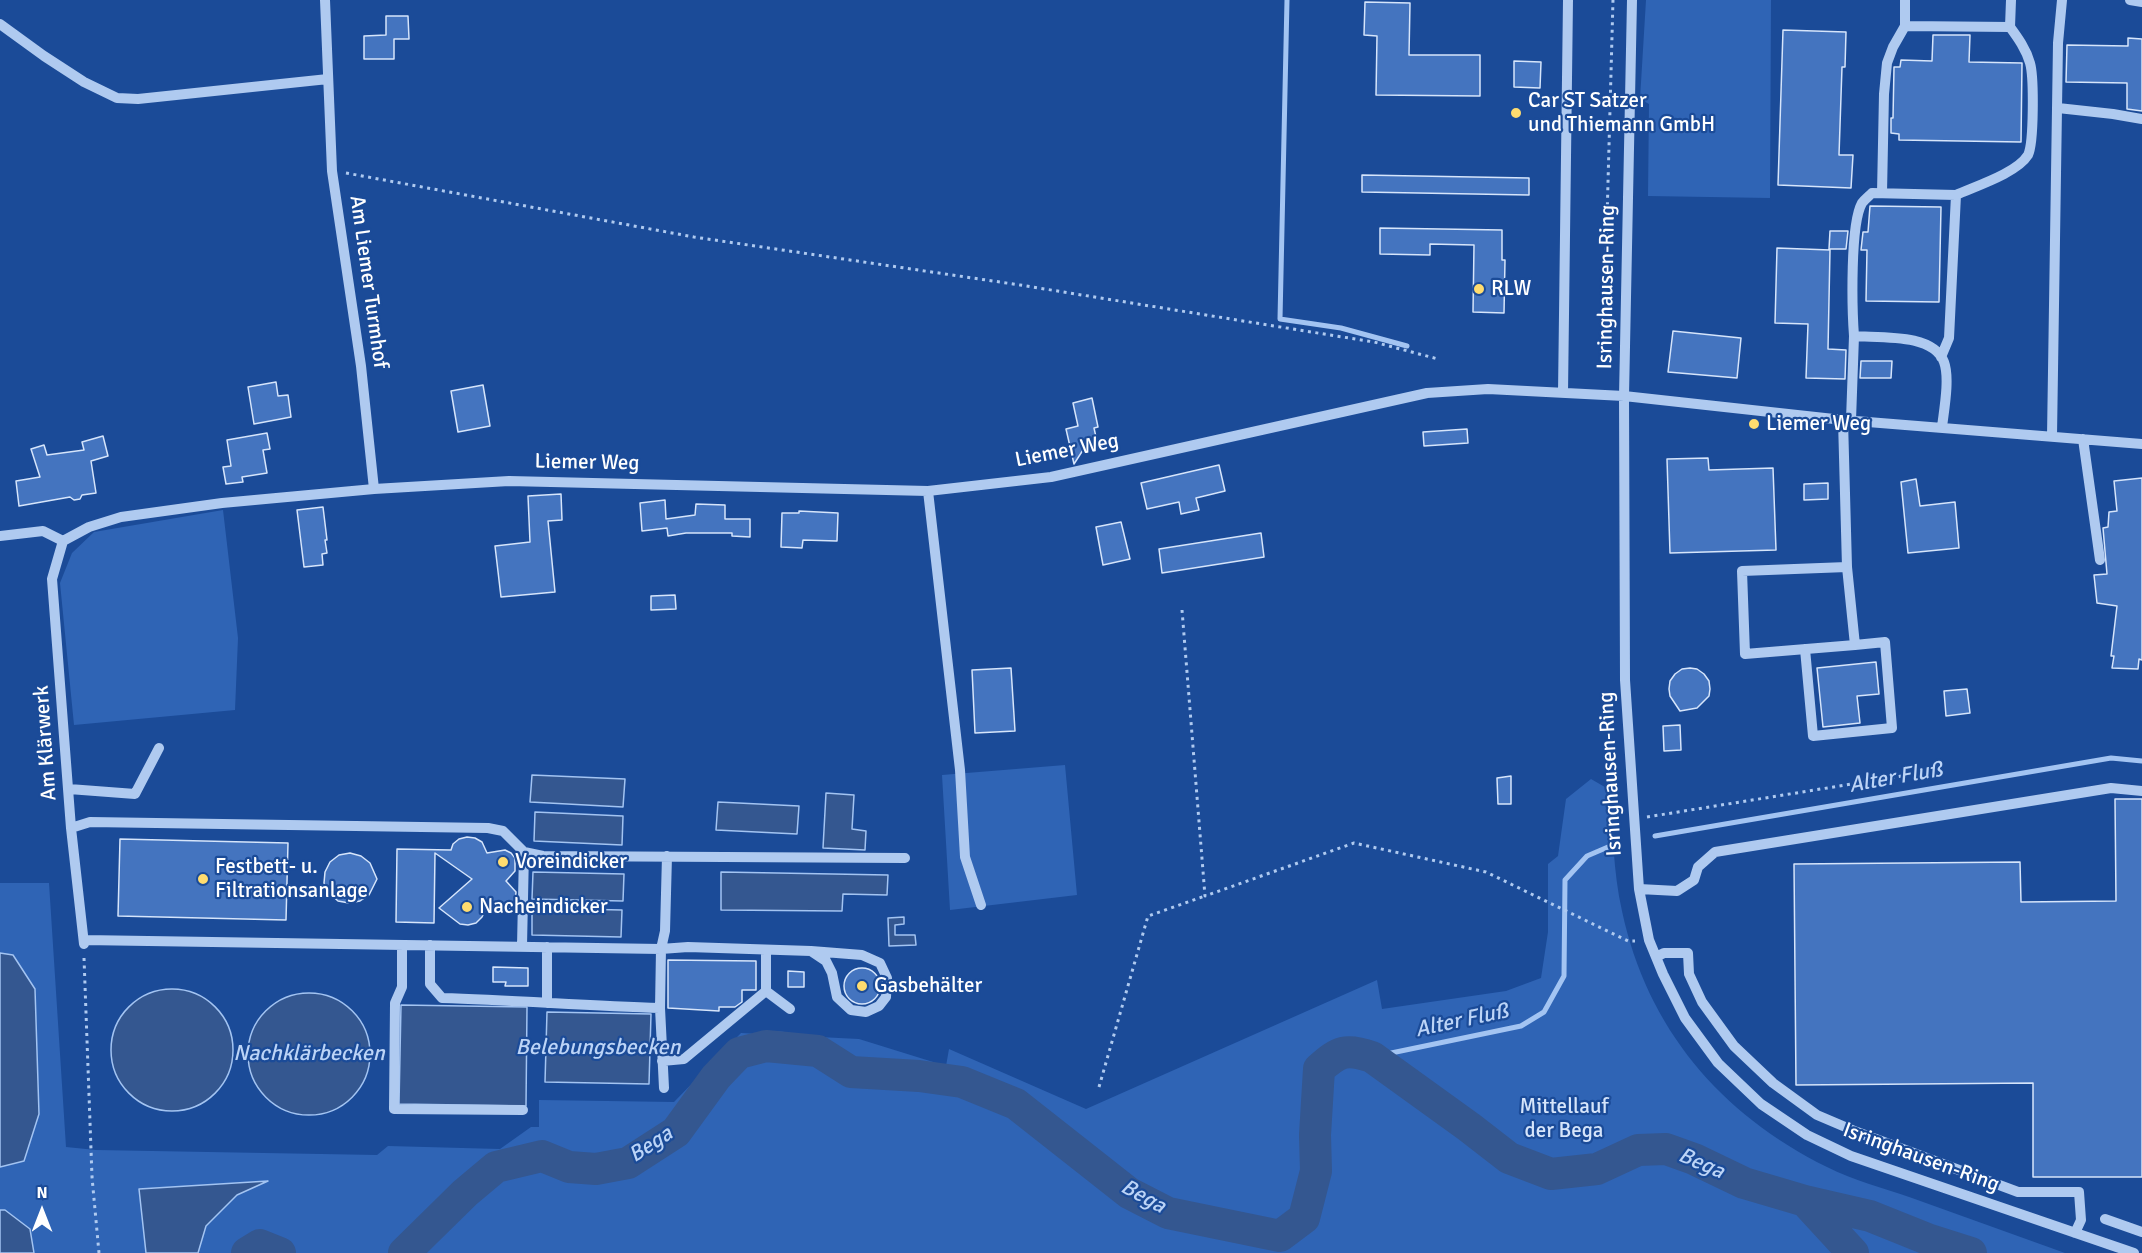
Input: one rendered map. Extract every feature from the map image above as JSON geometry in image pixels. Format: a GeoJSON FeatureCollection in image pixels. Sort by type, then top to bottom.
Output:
{"type":"FeatureCollection","features":[{"type":"Feature","properties":{"kind":"street","name":"Am Liemer Turmhof"},"geometry":{"type":"LineString","coordinates":[[326,0],[332,171],[361,366],[374,489]]}},
{"type":"Feature","properties":{"kind":"street"},"geometry":{"type":"LineString","coordinates":[[1563,393],[1568,0]]}},
{"type":"Feature","properties":{"kind":"street","name":"Isringhausen-Ring"},"geometry":{"type":"LineString","coordinates":[[1632,0],[1624,396],[1625,680],[1639,889],[1649,940],[1685,1018],[1719,1064],[1761,1104],[1808,1135],[1851,1156],[2134,1253]]}},
{"type":"Feature","properties":{"kind":"street"},"geometry":{"type":"LineString","coordinates":[[1882,193],[1887,63],[1905,26],[1905,0]]}},
{"type":"Feature","properties":{"kind":"street"},"geometry":{"type":"LineString","coordinates":[[1855,645],[1847,567],[1847,420],[1854,336],[1852,304],[1857,220],[1863,202],[1872,193],[1956,195],[2011,170],[2028,155],[2032,140],[2031,65],[2025,49],[2010,27],[2011,0]]}},
{"type":"Feature","properties":{"kind":"street"},"geometry":{"type":"LineString","coordinates":[[2052,436],[2058,43],[2062,0]]}},
{"type":"Feature","properties":{"kind":"street"},"geometry":{"type":"LineString","coordinates":[[2130,0],[2142,2]]}},
{"type":"Feature","properties":{"kind":"street"},"geometry":{"type":"LineString","coordinates":[[0,24],[84,82],[117,98],[138,99],[328,79]]}},
{"type":"Feature","properties":{"kind":"street"},"geometry":{"type":"LineString","coordinates":[[1905,26],[2010,27]]}},
{"type":"Feature","properties":{"kind":"street"},"geometry":{"type":"LineString","coordinates":[[2058,108],[2142,119]]}},
{"type":"Feature","properties":{"kind":"street"},"geometry":{"type":"LineString","coordinates":[[1941,357],[1946,350],[1949,338],[1956,195]]}},
{"type":"Feature","properties":{"kind":"street"},"geometry":{"type":"LineString","coordinates":[[1854,336],[1918,340],[1936,348],[1944,363],[1942,428]]}},
{"type":"Feature","properties":{"kind":"street","name":"Liemer Weg"},"geometry":{"type":"LineString","coordinates":[[63,541],[89,527],[121,517],[222,503],[374,489],[509,481],[928,491],[1051,477],[1426,393],[1488,389],[1624,396],[1847,420],[2142,444]]}},
{"type":"Feature","properties":{"kind":"street"},"geometry":{"type":"LineString","coordinates":[[2083,439],[2100,560]]}},
{"type":"Feature","properties":{"kind":"street"},"geometry":{"type":"LineString","coordinates":[[928,491],[960,770],[965,857],[981,905]]}},
{"type":"Feature","properties":{"kind":"street"},"geometry":{"type":"LineString","coordinates":[[0,536],[43,531],[63,541]]}},
{"type":"Feature","properties":{"kind":"street","name":"Am Klärwerk"},"geometry":{"type":"LineString","coordinates":[[63,541],[52,579],[71,828],[84,942]]}},
{"type":"Feature","properties":{"kind":"street"},"geometry":{"type":"LineString","coordinates":[[1805,650],[1813,736],[1892,728],[1885,642],[1746,654],[1742,571],[1847,567]]}},
{"type":"Feature","properties":{"kind":"street"},"geometry":{"type":"LineString","coordinates":[[69,789],[135,794],[159,748]]}},
{"type":"Feature","properties":{"kind":"street"},"geometry":{"type":"LineString","coordinates":[[1639,889],[1677,891],[1694,880],[1698,867],[1715,852],[2111,788],[2142,791]]}},
{"type":"Feature","properties":{"kind":"street"},"geometry":{"type":"LineString","coordinates":[[71,828],[90,822],[488,828],[503,831],[524,852],[543,856],[905,858]]}},
{"type":"Feature","properties":{"kind":"street"},"geometry":{"type":"LineString","coordinates":[[522,946],[524,852]]}},
{"type":"Feature","properties":{"kind":"street"},"geometry":{"type":"LineString","coordinates":[[664,1088],[660,949],[665,931],[667,856]]}},
{"type":"Feature","properties":{"kind":"street"},"geometry":{"type":"LineString","coordinates":[[84,942],[811,951],[862,955],[880,963],[887,978],[886,997],[879,1006],[866,1011],[851,1010],[837,997],[832,973],[826,961],[811,951]]}},
{"type":"Feature","properties":{"kind":"street"},"geometry":{"type":"LineString","coordinates":[[402,945],[402,987],[395,1003],[394,1109],[523,1110]]}},
{"type":"Feature","properties":{"kind":"street"},"geometry":{"type":"LineString","coordinates":[[430,945],[430,984],[442,998],[660,1008]]}},
{"type":"Feature","properties":{"kind":"street"},"geometry":{"type":"LineString","coordinates":[[547,947],[547,1003]]}},
{"type":"Feature","properties":{"kind":"street"},"geometry":{"type":"LineString","coordinates":[[766,950],[766,991]]}},
{"type":"Feature","properties":{"kind":"street"},"geometry":{"type":"LineString","coordinates":[[1656,957],[1664,953],[1688,953],[1689,974],[1702,1002],[1734,1046],[1773,1083],[1817,1114],[2018,1192],[2079,1192],[2081,1220],[2075,1233]]}},
{"type":"Feature","properties":{"kind":"street"},"geometry":{"type":"LineString","coordinates":[[766,991],[790,1010]]}},
{"type":"Feature","properties":{"kind":"street"},"geometry":{"type":"LineString","coordinates":[[662,1060],[684,1059],[766,991]]}},
{"type":"Feature","properties":{"kind":"street"},"geometry":{"type":"LineString","coordinates":[[2105,1219],[2142,1232]]}},
{"type":"Feature","properties":{"kind":"path"},"geometry":{"type":"LineString","coordinates":[[1613,0],[1606,256],[1614,266]]}},
{"type":"Feature","properties":{"kind":"path"},"geometry":{"type":"LineString","coordinates":[[332,171],[694,237],[1020,285],[1374,342],[1438,359]]}},
{"type":"Feature","properties":{"kind":"path"},"geometry":{"type":"LineString","coordinates":[[1182,610],[1205,896]]}},
{"type":"Feature","properties":{"kind":"path"},"geometry":{"type":"LineString","coordinates":[[1633,818],[1914,774]]}},
{"type":"Feature","properties":{"kind":"path"},"geometry":{"type":"LineString","coordinates":[[1099,1087],[1148,916],[1354,843],[1486,872],[1628,941],[1649,940]]}},
{"type":"Feature","properties":{"kind":"path"},"geometry":{"type":"LineString","coordinates":[[84,942],[92,1176],[99,1253]]}},
{"type":"Feature","properties":{"kind":"green space"},"geometry":{"type":"Polygon","coordinates":[[[1646,0],[1771,0],[1770,198],[1648,196],[1649,104],[1640,99],[1646,0]]]}},
{"type":"Feature","properties":{"kind":"green space"},"geometry":{"type":"Polygon","coordinates":[[[223,510],[238,638],[235,710],[74,725],[60,583],[72,553],[94,532],[223,510]]]}},
{"type":"Feature","properties":{"kind":"green space"},"geometry":{"type":"Polygon","coordinates":[[[1065,765],[1077,895],[950,910],[942,775],[1065,765]]]}},
{"type":"Feature","properties":{"kind":"green space","name":"Mittellauf der Bega"},"geometry":{"type":"Polygon","coordinates":[[[1591,779],[1610,790],[1619,896],[1634,953],[1650,993],[1670,1029],[1694,1063],[1722,1094],[1753,1121],[1788,1146],[1837,1172],[2065,1253],[198,1253],[206,1226],[139,1189],[146,1253],[34,1253],[30,1229],[5,1210],[0,1210],[0,1167],[24,1161],[39,1114],[35,989],[13,955],[0,953],[0,883],[49,883],[66,1147],[96,1150],[377,1155],[388,1146],[500,1149],[531,1127],[539,1127],[539,1100],[674,1102],[741,1033],[759,1034],[778,1031],[819,1037],[859,1039],[946,1066],[949,1049],[1086,1109],[1377,980],[1382,1009],[1506,991],[1541,978],[1548,932],[1548,864],[1558,856],[1566,799],[1591,779]]]}},
{"type":"Feature","properties":{"kind":"water"},"geometry":{"type":"Polygon","coordinates":[[[532,775],[625,779],[623,807],[530,802],[532,775]]]}},
{"type":"Feature","properties":{"kind":"water"},"geometry":{"type":"Polygon","coordinates":[[[826,793],[854,795],[852,829],[866,831],[865,850],[823,848],[826,793]]]}},
{"type":"Feature","properties":{"kind":"water"},"geometry":{"type":"Polygon","coordinates":[[[718,802],[799,806],[797,834],[716,830],[718,802]]]}},
{"type":"Feature","properties":{"kind":"water"},"geometry":{"type":"Polygon","coordinates":[[[535,812],[623,816],[622,845],[534,841],[535,812]]]}},
{"type":"Feature","properties":{"kind":"water"},"geometry":{"type":"Polygon","coordinates":[[[533,872],[624,874],[623,901],[532,899],[533,872]]]}},
{"type":"Feature","properties":{"kind":"water"},"geometry":{"type":"Polygon","coordinates":[[[721,872],[888,875],[887,895],[843,894],[842,911],[721,910],[721,872]]]}},
{"type":"Feature","properties":{"kind":"water"},"geometry":{"type":"Polygon","coordinates":[[[532,908],[622,910],[621,937],[532,935],[532,908]]]}},
{"type":"Feature","properties":{"kind":"water"},"geometry":{"type":"Polygon","coordinates":[[[904,917],[904,924],[895,925],[895,935],[915,935],[916,945],[889,946],[888,918],[904,917]]]}},
{"type":"Feature","properties":{"kind":"water"},"geometry":{"type":"Polygon","coordinates":[[[0,953],[13,955],[35,989],[39,1114],[24,1161],[0,1167],[0,953]]]}},
{"type":"Feature","properties":{"kind":"water","name":"Nachklärbecken"},"geometry":{"type":"Polygon","coordinates":[[[172,989],[195,994],[215,1007],[228,1027],[233,1050],[228,1073],[215,1093],[195,1106],[172,1111],[149,1106],[129,1093],[116,1073],[111,1050],[116,1027],[129,1007],[149,994],[172,989]]]}},
{"type":"Feature","properties":{"kind":"water","name":"Nachklärbecken"},"geometry":{"type":"Polygon","coordinates":[[[309,993],[332,998],[352,1011],[365,1031],[370,1054],[365,1077],[352,1097],[332,1110],[309,1115],[286,1110],[266,1097],[253,1077],[248,1054],[253,1031],[266,1011],[286,998],[309,993]]]}},
{"type":"Feature","properties":{"kind":"water"},"geometry":{"type":"Polygon","coordinates":[[[401,1005],[527,1007],[526,1106],[399,1104],[401,1005]]]}},
{"type":"Feature","properties":{"kind":"water","name":"Belebungsbecken"},"geometry":{"type":"Polygon","coordinates":[[[547,1012],[651,1014],[649,1084],[545,1082],[547,1012]]]}},
{"type":"Feature","properties":{"kind":"water"},"geometry":{"type":"Polygon","coordinates":[[[268,1181],[237,1195],[206,1226],[198,1253],[146,1253],[139,1189],[268,1181]]]}},
{"type":"Feature","properties":{"kind":"water"},"geometry":{"type":"Polygon","coordinates":[[[0,1210],[5,1210],[30,1229],[34,1253],[0,1253],[0,1210]]]}},
{"type":"Feature","properties":{"kind":"building"},"geometry":{"type":"Polygon","coordinates":[[[1365,2],[1410,3],[1409,55],[1480,55],[1480,96],[1376,95],[1377,36],[1364,35],[1365,2]]]}},
{"type":"Feature","properties":{"kind":"building"},"geometry":{"type":"Polygon","coordinates":[[[386,16],[408,16],[409,39],[394,39],[394,59],[364,59],[364,36],[386,35],[386,16]]]}},
{"type":"Feature","properties":{"kind":"building"},"geometry":{"type":"Polygon","coordinates":[[[1783,30],[1846,32],[1845,67],[1842,67],[1839,155],[1853,155],[1851,188],[1778,185],[1783,30]]]}},
{"type":"Feature","properties":{"kind":"building"},"geometry":{"type":"Polygon","coordinates":[[[1933,35],[1970,35],[1969,62],[2022,63],[2021,142],[1899,140],[1899,134],[1891,133],[1894,67],[1900,67],[1901,60],[1932,61],[1933,35]]]}},
{"type":"Feature","properties":{"kind":"building"},"geometry":{"type":"Polygon","coordinates":[[[2128,38],[2142,39],[2142,111],[2127,109],[2127,83],[2066,82],[2067,45],[2128,46],[2128,38]]]}},
{"type":"Feature","properties":{"kind":"building"},"geometry":{"type":"Polygon","coordinates":[[[1514,61],[1541,62],[1540,88],[1514,87],[1514,61]]]}},
{"type":"Feature","properties":{"kind":"building"},"geometry":{"type":"Polygon","coordinates":[[[1362,175],[1529,178],[1529,195],[1362,192],[1362,175]]]}},
{"type":"Feature","properties":{"kind":"building"},"geometry":{"type":"Polygon","coordinates":[[[1870,206],[1941,207],[1939,302],[1866,301],[1867,250],[1861,250],[1863,232],[1868,232],[1870,206]]]}},
{"type":"Feature","properties":{"kind":"building"},"geometry":{"type":"Polygon","coordinates":[[[1380,228],[1502,230],[1502,260],[1505,260],[1504,313],[1473,312],[1474,245],[1430,244],[1430,255],[1380,254],[1380,228]]]}},
{"type":"Feature","properties":{"kind":"building"},"geometry":{"type":"Polygon","coordinates":[[[1830,231],[1848,231],[1846,249],[1829,249],[1830,231]]]}},
{"type":"Feature","properties":{"kind":"building"},"geometry":{"type":"Polygon","coordinates":[[[1777,248],[1830,250],[1828,349],[1846,350],[1845,379],[1806,378],[1808,324],[1775,323],[1777,248]]]}},
{"type":"Feature","properties":{"kind":"building"},"geometry":{"type":"Polygon","coordinates":[[[1673,331],[1741,338],[1737,378],[1668,372],[1673,331]]]}},
{"type":"Feature","properties":{"kind":"building"},"geometry":{"type":"Polygon","coordinates":[[[1861,361],[1892,361],[1891,378],[1860,378],[1861,361]]]}},
{"type":"Feature","properties":{"kind":"building"},"geometry":{"type":"Polygon","coordinates":[[[276,382],[278,396],[288,395],[291,417],[254,424],[248,387],[276,382]]]}},
{"type":"Feature","properties":{"kind":"building"},"geometry":{"type":"Polygon","coordinates":[[[483,385],[490,426],[458,432],[451,391],[483,385]]]}},
{"type":"Feature","properties":{"kind":"building"},"geometry":{"type":"Polygon","coordinates":[[[1092,398],[1098,427],[1094,428],[1096,437],[1092,439],[1094,448],[1083,450],[1074,464],[1066,429],[1078,426],[1073,403],[1092,398]]]}},
{"type":"Feature","properties":{"kind":"building"},"geometry":{"type":"Polygon","coordinates":[[[1467,429],[1468,443],[1424,446],[1423,432],[1467,429]]]}},
{"type":"Feature","properties":{"kind":"building"},"geometry":{"type":"Polygon","coordinates":[[[267,433],[270,449],[263,450],[267,473],[242,477],[243,482],[226,484],[223,467],[231,466],[227,440],[267,433]]]}},
{"type":"Feature","properties":{"kind":"building"},"geometry":{"type":"Polygon","coordinates":[[[103,436],[108,456],[91,461],[96,493],[82,495],[80,499],[74,500],[70,497],[19,506],[16,481],[40,477],[31,449],[44,445],[47,455],[84,450],[82,442],[103,436]]]}},
{"type":"Feature","properties":{"kind":"building"},"geometry":{"type":"Polygon","coordinates":[[[1708,458],[1709,470],[1773,468],[1776,550],[1670,553],[1667,459],[1708,458]]]}},
{"type":"Feature","properties":{"kind":"building"},"geometry":{"type":"Polygon","coordinates":[[[1219,465],[1225,491],[1196,498],[1199,510],[1181,514],[1179,502],[1147,509],[1141,483],[1219,465]]]}},
{"type":"Feature","properties":{"kind":"building"},"geometry":{"type":"Polygon","coordinates":[[[2142,478],[2142,660],[2139,659],[2138,669],[2112,668],[2114,656],[2111,656],[2117,606],[2097,603],[2094,575],[2107,574],[2103,528],[2108,527],[2109,512],[2117,511],[2114,481],[2142,478]]]}},
{"type":"Feature","properties":{"kind":"building"},"geometry":{"type":"Polygon","coordinates":[[[1916,479],[1920,506],[1955,502],[1959,548],[1908,553],[1901,482],[1916,479]]]}},
{"type":"Feature","properties":{"kind":"building"},"geometry":{"type":"Polygon","coordinates":[[[1828,483],[1828,499],[1804,500],[1804,484],[1828,483]]]}},
{"type":"Feature","properties":{"kind":"building"},"geometry":{"type":"Polygon","coordinates":[[[561,494],[562,520],[548,521],[555,592],[501,597],[495,546],[530,542],[528,496],[561,494]]]}},
{"type":"Feature","properties":{"kind":"building"},"geometry":{"type":"Polygon","coordinates":[[[665,500],[666,519],[695,515],[696,504],[725,505],[725,519],[750,519],[750,537],[732,536],[732,533],[686,533],[668,536],[667,528],[642,531],[640,503],[665,500]]]}},
{"type":"Feature","properties":{"kind":"building"},"geometry":{"type":"Polygon","coordinates":[[[323,507],[327,553],[322,554],[323,565],[304,567],[297,510],[323,507]]]}},
{"type":"Feature","properties":{"kind":"building"},"geometry":{"type":"Polygon","coordinates":[[[799,511],[838,513],[837,541],[803,540],[802,548],[781,547],[782,513],[799,513],[799,511]]]}},
{"type":"Feature","properties":{"kind":"building"},"geometry":{"type":"Polygon","coordinates":[[[1121,522],[1130,559],[1103,565],[1096,527],[1121,522]]]}},
{"type":"Feature","properties":{"kind":"building"},"geometry":{"type":"Polygon","coordinates":[[[1261,533],[1264,557],[1162,573],[1159,549],[1261,533]]]}},
{"type":"Feature","properties":{"kind":"building"},"geometry":{"type":"Polygon","coordinates":[[[675,595],[676,609],[651,610],[651,596],[675,595]]]}},
{"type":"Feature","properties":{"kind":"building"},"geometry":{"type":"Polygon","coordinates":[[[1876,662],[1879,694],[1857,696],[1860,723],[1823,727],[1817,668],[1876,662]]]}},
{"type":"Feature","properties":{"kind":"building"},"geometry":{"type":"Polygon","coordinates":[[[1011,668],[1015,731],[975,733],[972,670],[1011,668]]]}},
{"type":"Feature","properties":{"kind":"building"},"geometry":{"type":"Polygon","coordinates":[[[1682,669],[1697,669],[1709,681],[1709,696],[1697,708],[1680,711],[1670,696],[1670,681],[1682,669]]]}},
{"type":"Feature","properties":{"kind":"building"},"geometry":{"type":"Polygon","coordinates":[[[1967,689],[1970,713],[1946,716],[1944,691],[1967,689]]]}},
{"type":"Feature","properties":{"kind":"building"},"geometry":{"type":"Polygon","coordinates":[[[1680,725],[1681,750],[1664,751],[1663,726],[1680,725]]]}},
{"type":"Feature","properties":{"kind":"building"},"geometry":{"type":"Polygon","coordinates":[[[1511,776],[1511,804],[1498,804],[1497,778],[1511,776]]]}},
{"type":"Feature","properties":{"kind":"building"},"geometry":{"type":"Polygon","coordinates":[[[2115,799],[2142,799],[2142,1177],[2033,1177],[2033,1083],[1796,1085],[1794,864],[2020,862],[2021,902],[2116,901],[2115,799]]]}},
{"type":"Feature","properties":{"kind":"building"},"geometry":{"type":"Polygon","coordinates":[[[467,837],[482,842],[487,853],[505,850],[515,858],[515,871],[506,881],[516,892],[512,908],[499,910],[488,904],[482,917],[476,923],[460,924],[439,908],[472,879],[435,853],[434,923],[396,922],[397,849],[451,850],[453,844],[459,839],[467,837]]]}},
{"type":"Feature","properties":{"kind":"building","name":"Festbett- u. Filtrationsanlage"},"geometry":{"type":"Polygon","coordinates":[[[120,839],[288,843],[286,920],[118,916],[120,839]]]}},
{"type":"Feature","properties":{"kind":"building"},"geometry":{"type":"Polygon","coordinates":[[[350,853],[361,856],[370,863],[377,879],[369,895],[360,901],[349,903],[338,901],[329,893],[324,883],[325,872],[330,862],[339,855],[350,853]]]}},
{"type":"Feature","properties":{"kind":"building"},"geometry":{"type":"Polygon","coordinates":[[[668,960],[756,961],[756,990],[742,990],[742,1002],[735,1007],[719,1007],[719,1011],[668,1008],[668,960]]]}},
{"type":"Feature","properties":{"kind":"building"},"geometry":{"type":"Polygon","coordinates":[[[493,967],[528,968],[528,986],[505,986],[506,982],[493,982],[493,967]]]}},
{"type":"Feature","properties":{"kind":"building","name":"Gasbehälter"},"geometry":{"type":"Polygon","coordinates":[[[862,968],[875,973],[880,986],[875,999],[862,1004],[849,999],[844,986],[849,973],[862,968]]]}},
{"type":"Feature","properties":{"kind":"building"},"geometry":{"type":"Polygon","coordinates":[[[788,971],[804,972],[804,987],[788,987],[788,971]]]}},
{"type":"Feature","properties":{"kind":"waterway"},"geometry":{"type":"LineString","coordinates":[[1287,0],[1280,319],[1341,328],[1407,346]]}},
{"type":"Feature","properties":{"kind":"waterway","name":"Alter Fluß"},"geometry":{"type":"LineString","coordinates":[[1655,836],[2111,758],[2142,761]]}},
{"type":"Feature","properties":{"kind":"waterway","name":"Alter Fluß"},"geometry":{"type":"LineString","coordinates":[[1372,1057],[1521,1026],[1544,1012],[1564,976],[1565,880],[1587,856],[1608,847]]}},
{"type":"Feature","properties":{"kind":"waterway","name":"Bega"},"geometry":{"type":"LineString","coordinates":[[404,1253],[465,1193],[496,1167],[542,1156],[569,1167],[596,1169],[628,1163],[676,1132],[716,1077],[739,1053],[766,1046],[818,1051],[851,1072],[919,1076],[962,1082],[1016,1104],[1129,1193],[1168,1213],[1280,1236],[1304,1218],[1316,1171],[1315,1135],[1319,1069],[1332,1058],[1349,1052],[1372,1057],[1509,1158],[1551,1174],[1597,1169],[1638,1150],[1666,1149],[1694,1159],[1744,1183],[1805,1201],[1870,1216],[1930,1240],[1971,1253]]}},
{"type":"Feature","properties":{"kind":"waterway","name":"Bega"},"geometry":{"type":"LineString","coordinates":[[1805,1201],[1853,1253]]}},
{"type":"Feature","properties":{"kind":"waterway","name":"Bega"},"geometry":{"type":"LineString","coordinates":[[247,1253],[260,1245],[280,1253]]}},
{"type":"Feature","properties":{"kind":"place","name":"Car ST Satzer und Thiemann GmbH"},"geometry":{"type":"Point","coordinates":[1516,113]}},
{"type":"Feature","properties":{"kind":"place","name":"RLW"},"geometry":{"type":"Point","coordinates":[1479,289]}},
{"type":"Feature","properties":{"kind":"place","name":"Liemer Weg"},"geometry":{"type":"Point","coordinates":[1754,424]}},
{"type":"Feature","properties":{"kind":"place","name":"Voreindicker"},"geometry":{"type":"Point","coordinates":[503,862]}},
{"type":"Feature","properties":{"kind":"place","name":"Festbett- u. Filtrationsanlage"},"geometry":{"type":"Point","coordinates":[203,879]}},
{"type":"Feature","properties":{"kind":"place","name":"Nacheindicker"},"geometry":{"type":"Point","coordinates":[467,907]}},
{"type":"Feature","properties":{"kind":"place","name":"Gasbehälter"},"geometry":{"type":"Point","coordinates":[862,986]}}]}
